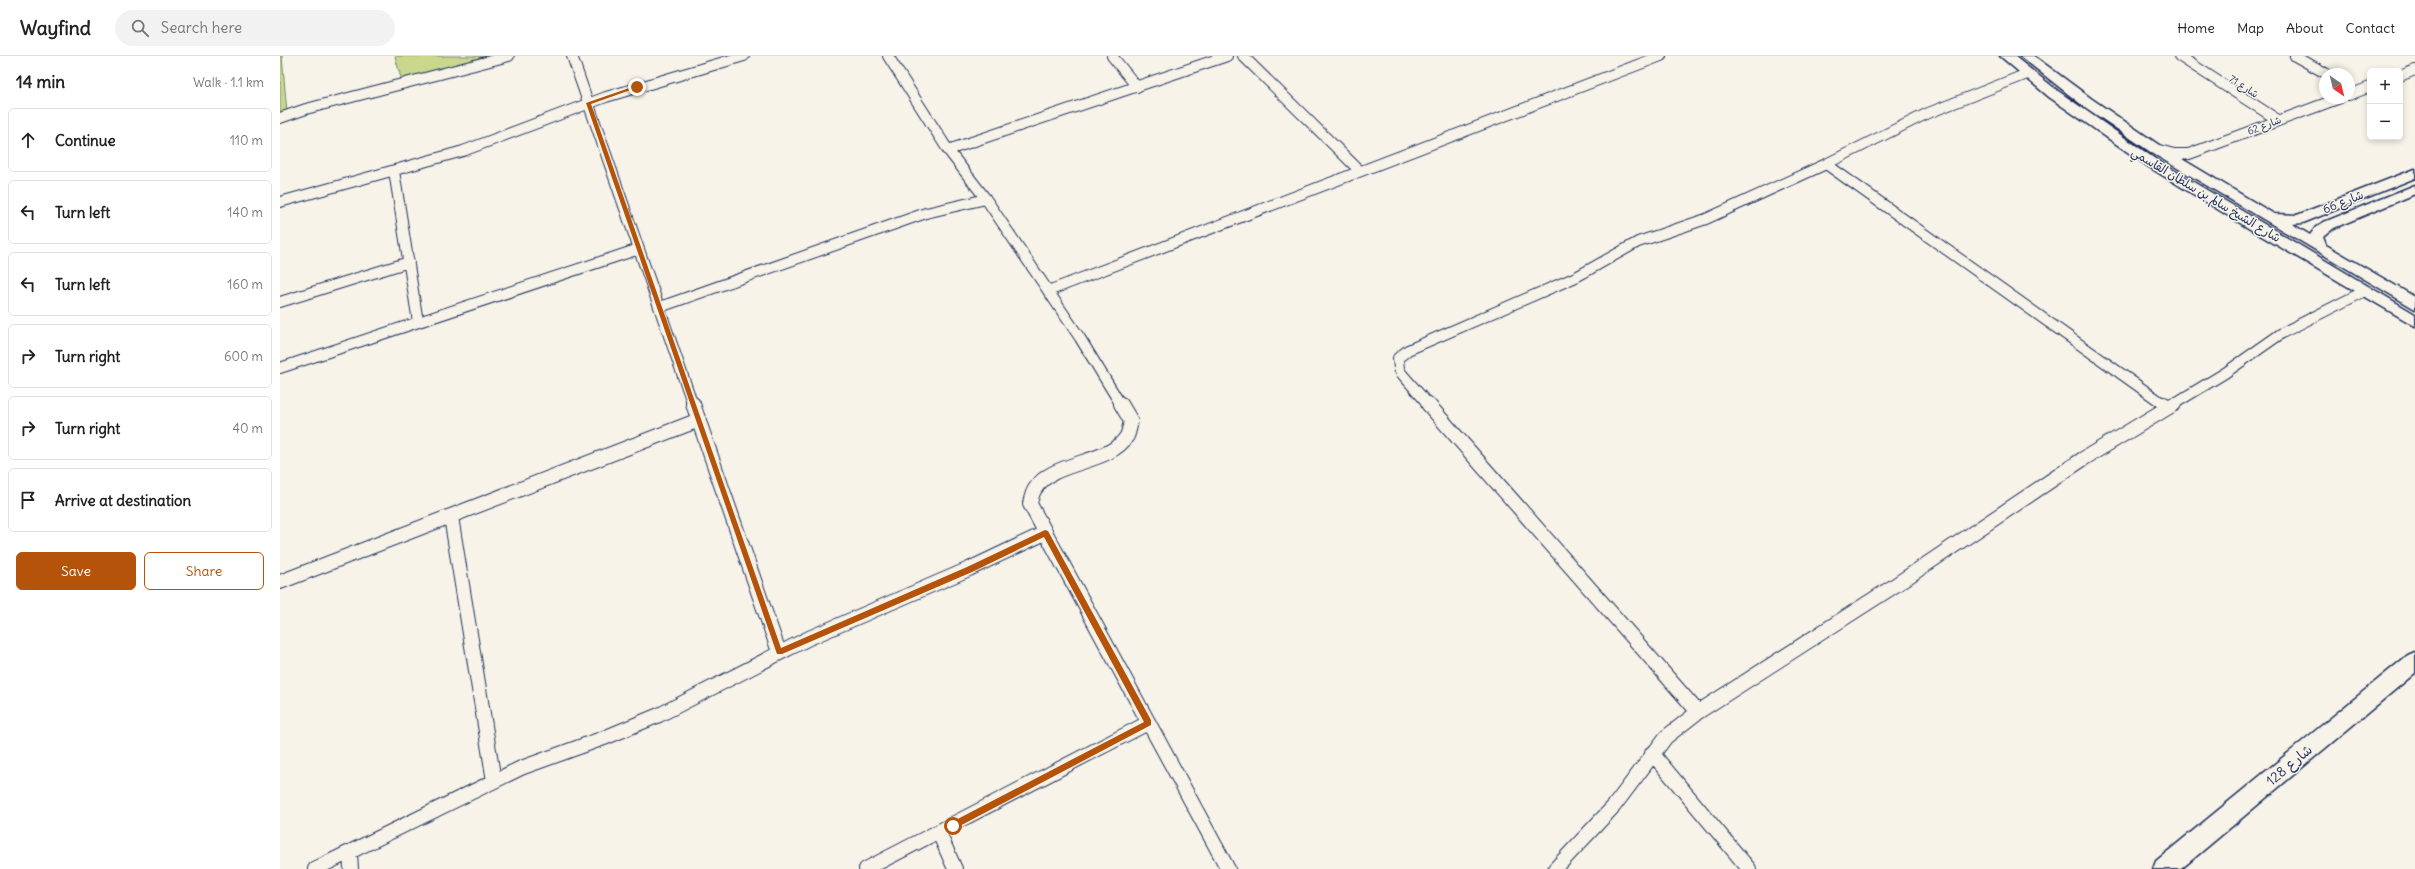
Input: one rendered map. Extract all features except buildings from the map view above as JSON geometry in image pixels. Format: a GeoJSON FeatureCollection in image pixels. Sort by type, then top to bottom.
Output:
{"type":"FeatureCollection","features":[{"type":"Feature","properties":{"kind":"street"},"geometry":{"type":"LineString","coordinates":[[280,118],[306,109],[509,56]]}},
{"type":"Feature","properties":{"kind":"street"},"geometry":{"type":"LineString","coordinates":[[572,56],[779,652]]}},
{"type":"Feature","properties":{"kind":"street"},"geometry":{"type":"LineString","coordinates":[[280,202],[394,171],[497,140],[588,103],[744,56]]}},
{"type":"Feature","properties":{"kind":"street"},"geometry":{"type":"LineString","coordinates":[[888,56],[948,150],[986,199],[1048,290],[1128,413],[1132,429],[1121,444],[1048,477],[1034,488],[1030,504],[1228,869]]}},
{"type":"Feature","properties":{"kind":"street"},"geometry":{"type":"LineString","coordinates":[[1112,56],[1137,87]]}},
{"type":"Feature","properties":{"kind":"street"},"geometry":{"type":"LineString","coordinates":[[948,150],[1227,56]]}},
{"type":"Feature","properties":{"kind":"street"},"geometry":{"type":"LineString","coordinates":[[1243,56],[1360,171]]}},
{"type":"Feature","properties":{"kind":"street"},"geometry":{"type":"LineString","coordinates":[[1048,290],[1661,56]]}},
{"type":"Feature","properties":{"kind":"street","name":"شارع الشيخ سالم بن سلطان القاسمي"},"geometry":{"type":"LineString","coordinates":[[2006,56],[2086,119],[2156,166],[2415,321]]}},
{"type":"Feature","properties":{"kind":"street","name":"شارع الشيخ سالم بن سلطان القاسمي"},"geometry":{"type":"LineString","coordinates":[[2026,56],[2086,102],[2157,150],[2415,304]]}},
{"type":"Feature","properties":{"kind":"street","name":"شارع 71"},"geometry":{"type":"LineString","coordinates":[[2179,56],[2278,120]]}},
{"type":"Feature","properties":{"kind":"street"},"geometry":{"type":"LineString","coordinates":[[2295,56],[2319,69]]}},
{"type":"Feature","properties":{"kind":"street"},"geometry":{"type":"LineString","coordinates":[[2403,75],[2415,70]]}},
{"type":"Feature","properties":{"kind":"street"},"geometry":{"type":"LineString","coordinates":[[1698,712],[1402,374],[1397,364],[1398,358],[1408,350],[1588,272],[1638,242],[1706,219],[1826,164],[1926,114],[2027,74]]}},
{"type":"Feature","properties":{"kind":"street"},"geometry":{"type":"LineString","coordinates":[[2355,92],[2367,88]]}},
{"type":"Feature","properties":{"kind":"street","name":"شارع 62"},"geometry":{"type":"LineString","coordinates":[[2157,150],[2174,154],[2189,154],[2323,104]]}},
{"type":"Feature","properties":{"kind":"street"},"geometry":{"type":"LineString","coordinates":[[2189,154],[2186,162],[2194,172]]}},
{"type":"Feature","properties":{"kind":"street"},"geometry":{"type":"LineString","coordinates":[[1826,164],[2168,407]]}},
{"type":"Feature","properties":{"kind":"street"},"geometry":{"type":"LineString","coordinates":[[394,171],[418,322]]}},
{"type":"Feature","properties":{"kind":"street","name":"شارع 66"},"geometry":{"type":"LineString","coordinates":[[2269,216],[2280,219],[2298,220],[2415,173]]}},
{"type":"Feature","properties":{"kind":"street","name":"شارع 66"},"geometry":{"type":"LineString","coordinates":[[2320,247],[2316,237],[2329,225],[2415,189]]}},
{"type":"Feature","properties":{"kind":"street"},"geometry":{"type":"LineString","coordinates":[[660,307],[926,213],[986,199]]}},
{"type":"Feature","properties":{"kind":"street"},"geometry":{"type":"LineString","coordinates":[[2325,210],[2315,215],[2315,219],[2321,224],[2329,225]]}},
{"type":"Feature","properties":{"kind":"street"},"geometry":{"type":"LineString","coordinates":[[280,368],[639,249]]}},
{"type":"Feature","properties":{"kind":"street"},"geometry":{"type":"LineString","coordinates":[[280,302],[409,262]]}},
{"type":"Feature","properties":{"kind":"street"},"geometry":{"type":"LineString","coordinates":[[1555,869],[1614,806],[1652,753],[1666,737],[1698,712],[1891,588],[2082,459],[2225,373],[2291,327],[2365,291]]}},
{"type":"Feature","properties":{"kind":"street"},"geometry":{"type":"LineString","coordinates":[[280,582],[699,420]]}},
{"type":"Feature","properties":{"kind":"street"},"geometry":{"type":"LineString","coordinates":[[450,516],[494,781]]}},
{"type":"Feature","properties":{"kind":"street"},"geometry":{"type":"LineString","coordinates":[[315,869],[494,781],[539,761],[604,738],[652,718],[779,652],[969,570],[1045,533]]}},
{"type":"Feature","properties":{"kind":"street","name":"شارع 128"},"geometry":{"type":"LineString","coordinates":[[2164,869],[2415,661]]}},
{"type":"Feature","properties":{"kind":"street"},"geometry":{"type":"LineString","coordinates":[[866,869],[939,833],[1148,723]]}},
{"type":"Feature","properties":{"kind":"street"},"geometry":{"type":"LineString","coordinates":[[1652,753],[1749,869]]}},
{"type":"Feature","properties":{"kind":"street"},"geometry":{"type":"LineString","coordinates":[[939,833],[955,869]]}},
{"type":"Feature","properties":{"kind":"street"},"geometry":{"type":"LineString","coordinates":[[350,853],[351,869]]}},
{"type":"Feature","properties":{"kind":"green space"},"geometry":{"type":"Polygon","coordinates":[[[280,56],[282,56],[287,113],[280,115],[280,56]]]}},
{"type":"Feature","properties":{"kind":"green space"},"geometry":{"type":"Polygon","coordinates":[[[395,56],[492,56],[402,82],[395,56]]]}},
{"type":"Feature","properties":{"kind":"route"},"geometry":{"type":"LineString","coordinates":[[637,87],[588,103],[779,652],[969,570],[1045,533],[1148,723],[953,826]]}}]}
